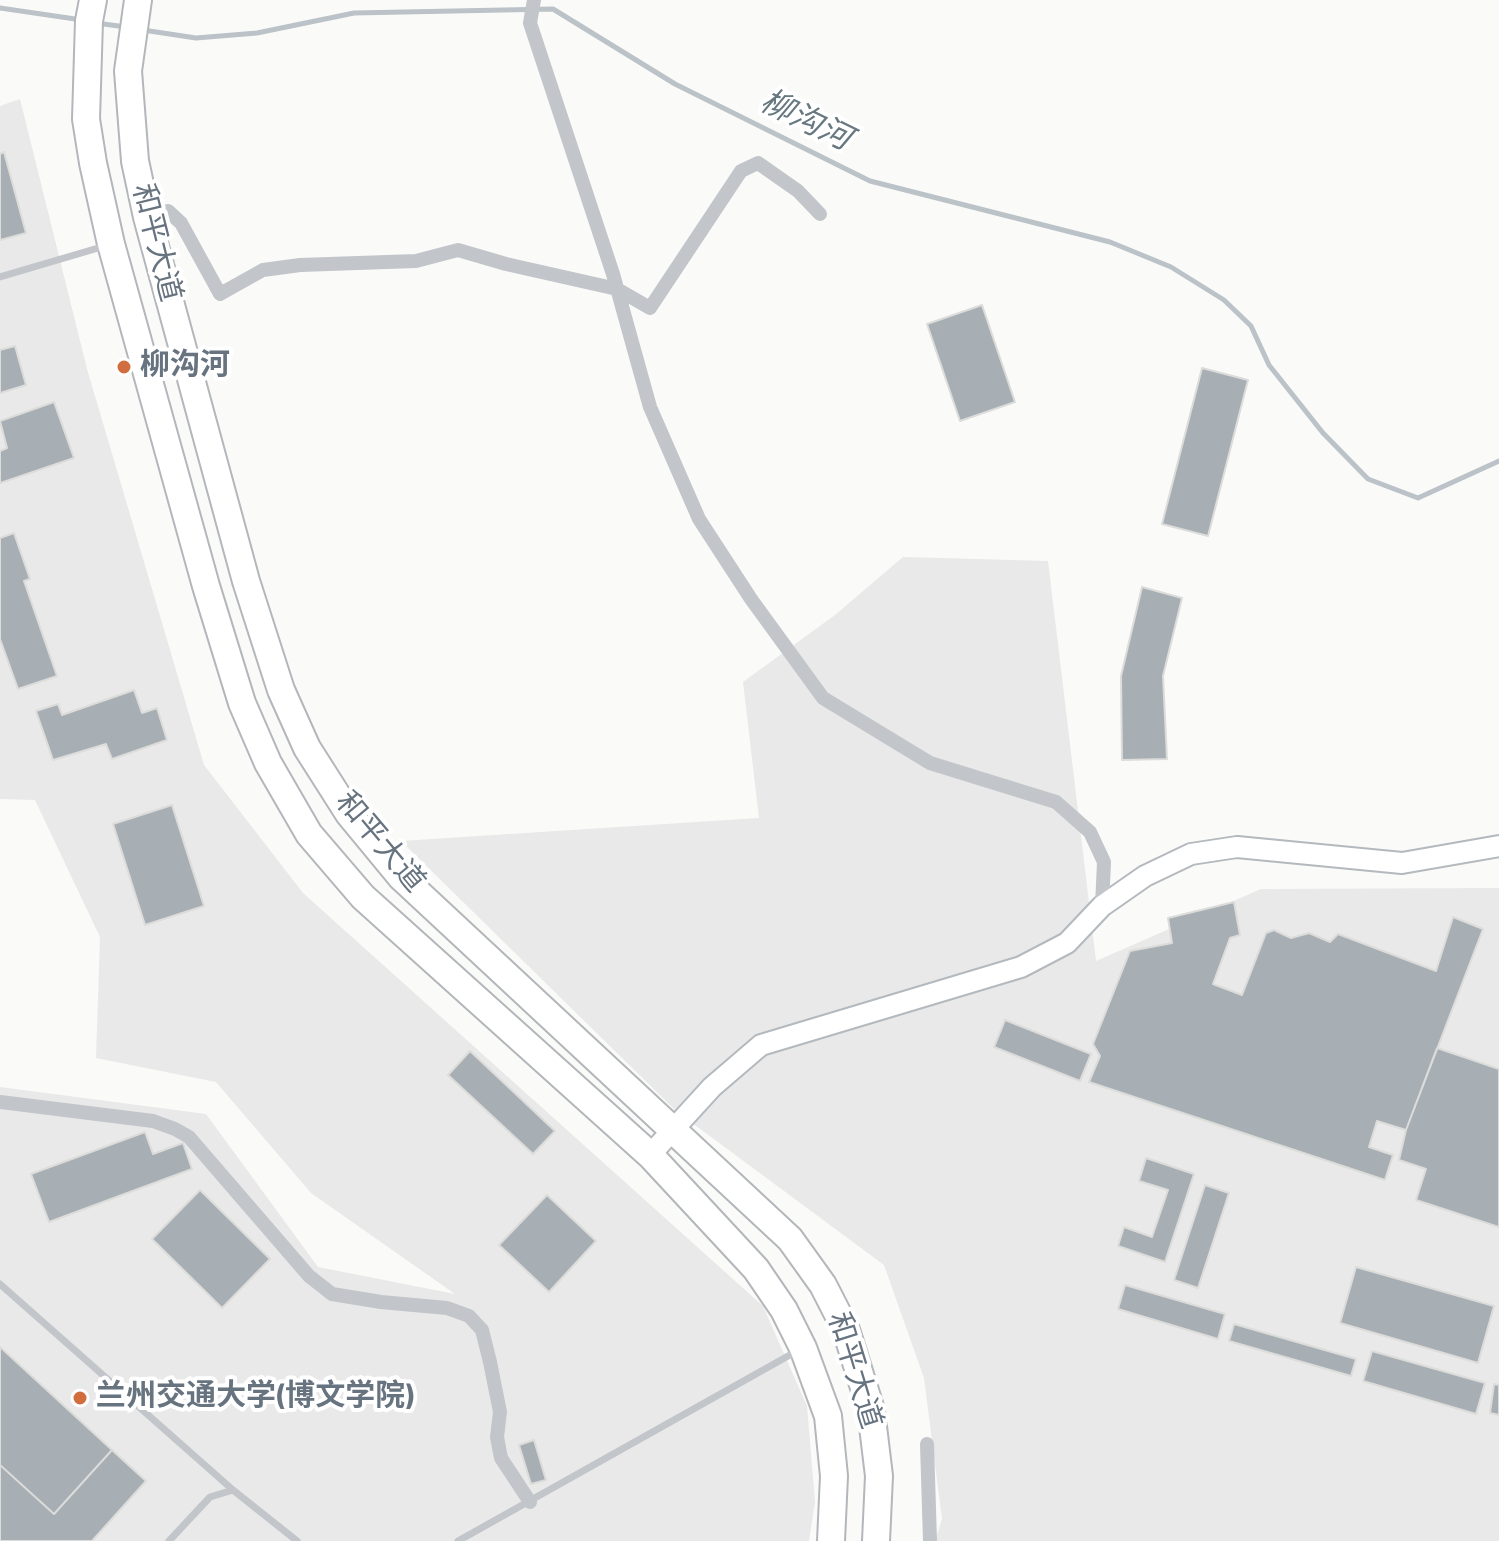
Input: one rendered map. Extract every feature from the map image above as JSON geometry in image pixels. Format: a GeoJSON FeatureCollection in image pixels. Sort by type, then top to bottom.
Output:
{"type":"FeatureCollection","features":[{"type":"Feature","properties":{"kind":"highway","name":"和平大道"},"geometry":{"type":"LineString","coordinates":[[93,0],[89,21],[86,119],[111,244],[206,586],[242,703],[268,763],[309,834],[363,897],[650,1155],[756,1269],[784,1310],[803,1348],[828,1416],[834,1476],[831,1541]]}},
{"type":"Feature","properties":{"kind":"highway","name":"和平大道"},"geometry":{"type":"LineString","coordinates":[[138,0],[128,71],[135,161],[147,217],[246,581],[281,690],[307,748],[349,814],[401,877],[790,1239],[823,1285],[846,1330],[871,1410],[879,1476],[876,1541]]}},
{"type":"Feature","properties":{"kind":"street"},"geometry":{"type":"LineString","coordinates":[[534,0],[530,21],[617,289],[650,407],[699,519],[751,599],[823,698],[930,763],[1056,802],[1090,832],[1104,862],[1102,906]]}},
{"type":"Feature","properties":{"kind":"street"},"geometry":{"type":"LineString","coordinates":[[147,217],[168,211],[181,223],[220,294],[263,270],[300,265],[416,261],[458,250],[617,289],[650,308],[741,171],[758,163],[798,191],[820,214]]}},
{"type":"Feature","properties":{"kind":"street"},"geometry":{"type":"LineString","coordinates":[[650,1155],[712,1087],[761,1045],[1021,967],[1067,943],[1102,906],[1145,876],[1191,854],[1237,847],[1402,863],[1499,846]]}},
{"type":"Feature","properties":{"kind":"street"},"geometry":{"type":"LineString","coordinates":[[0,1102],[153,1121],[175,1129],[189,1137],[309,1276],[332,1294],[447,1308],[469,1316],[482,1330],[490,1362],[500,1412],[497,1437],[501,1458],[530,1502]]}},
{"type":"Feature","properties":{"kind":"street"},"geometry":{"type":"LineString","coordinates":[[927,1444],[930,1541]]}},
{"type":"Feature","properties":{"kind":"lane"},"geometry":{"type":"LineString","coordinates":[[0,277],[111,244]]}},
{"type":"Feature","properties":{"kind":"lane"},"geometry":{"type":"LineString","coordinates":[[0,1284],[233,1490],[297,1541]]}},
{"type":"Feature","properties":{"kind":"lane"},"geometry":{"type":"LineString","coordinates":[[458,1541],[803,1348]]}},
{"type":"Feature","properties":{"kind":"lane"},"geometry":{"type":"LineString","coordinates":[[169,1541],[210,1497],[233,1490]]}},
{"type":"Feature","properties":{"kind":"shaded area"},"geometry":{"type":"Polygon","coordinates":[[[20,99],[87,369],[204,765],[303,893],[763,1306],[807,1406],[815,1502],[809,1541],[0,1541],[0,1087],[206,1114],[318,1267],[455,1294],[311,1193],[216,1082],[96,1058],[100,937],[35,800],[0,799],[0,106],[20,99]]]}},
{"type":"Feature","properties":{"kind":"shaded area"},"geometry":{"type":"Polygon","coordinates":[[[903,557],[1048,561],[1096,961],[1261,889],[1499,888],[1499,1541],[935,1541],[942,1519],[924,1378],[884,1265],[676,1111],[401,841],[759,818],[743,682],[835,615],[903,557]]]}},
{"type":"Feature","properties":{"kind":"building"},"geometry":{"type":"Polygon","coordinates":[[[4,152],[26,233],[0,240],[0,154],[4,152]]]}},
{"type":"Feature","properties":{"kind":"building"},"geometry":{"type":"Polygon","coordinates":[[[982,305],[1015,402],[960,421],[927,324],[982,305]]]}},
{"type":"Feature","properties":{"kind":"building"},"geometry":{"type":"Polygon","coordinates":[[[15,346],[26,385],[0,393],[0,350],[15,346]]]}},
{"type":"Feature","properties":{"kind":"building"},"geometry":{"type":"Polygon","coordinates":[[[1202,368],[1248,380],[1208,536],[1162,524],[1202,368]]]}},
{"type":"Feature","properties":{"kind":"building"},"geometry":{"type":"Polygon","coordinates":[[[54,402],[74,458],[0,483],[0,451],[7,448],[0,421],[54,402]]]}},
{"type":"Feature","properties":{"kind":"building"},"geometry":{"type":"Polygon","coordinates":[[[14,533],[30,579],[24,581],[57,676],[18,689],[0,639],[0,538],[14,533]]]}},
{"type":"Feature","properties":{"kind":"building"},"geometry":{"type":"Polygon","coordinates":[[[1142,587],[1182,598],[1163,676],[1167,759],[1122,760],[1121,676],[1142,587]]]}},
{"type":"Feature","properties":{"kind":"building"},"geometry":{"type":"Polygon","coordinates":[[[134,690],[142,713],[157,708],[167,740],[112,759],[106,744],[53,760],[36,711],[58,704],[62,715],[134,690]]]}},
{"type":"Feature","properties":{"kind":"building"},"geometry":{"type":"Polygon","coordinates":[[[172,805],[204,906],[145,925],[113,824],[172,805]]]}},
{"type":"Feature","properties":{"kind":"building"},"geometry":{"type":"Polygon","coordinates":[[[1234,902],[1240,935],[1230,938],[1213,984],[1242,995],[1266,933],[1274,930],[1291,938],[1309,933],[1330,942],[1338,934],[1436,971],[1453,917],[1483,929],[1406,1130],[1377,1121],[1369,1147],[1393,1155],[1385,1180],[1089,1082],[1100,1056],[1093,1044],[1130,951],[1172,943],[1168,918],[1234,902]]]}},
{"type":"Feature","properties":{"kind":"building"},"geometry":{"type":"Polygon","coordinates":[[[1005,1020],[1091,1054],[1080,1081],[994,1047],[1005,1020]]]}},
{"type":"Feature","properties":{"kind":"building"},"geometry":{"type":"Polygon","coordinates":[[[1437,1048],[1499,1069],[1499,1227],[1416,1200],[1426,1169],[1399,1160],[1406,1130],[1437,1048]]]}},
{"type":"Feature","properties":{"kind":"building"},"geometry":{"type":"Polygon","coordinates":[[[470,1051],[555,1131],[533,1154],[448,1075],[470,1051]]]}},
{"type":"Feature","properties":{"kind":"building"},"geometry":{"type":"Polygon","coordinates":[[[145,1132],[153,1154],[183,1143],[192,1169],[49,1222],[31,1174],[145,1132]]]}},
{"type":"Feature","properties":{"kind":"building"},"geometry":{"type":"Polygon","coordinates":[[[1146,1158],[1194,1174],[1165,1262],[1118,1246],[1124,1227],[1152,1237],[1168,1190],[1139,1181],[1146,1158]]]}},
{"type":"Feature","properties":{"kind":"building"},"geometry":{"type":"Polygon","coordinates":[[[1205,1185],[1229,1193],[1198,1288],[1174,1280],[1205,1185]]]}},
{"type":"Feature","properties":{"kind":"building"},"geometry":{"type":"Polygon","coordinates":[[[200,1190],[270,1259],[222,1308],[152,1239],[200,1190]]]}},
{"type":"Feature","properties":{"kind":"building"},"geometry":{"type":"Polygon","coordinates":[[[547,1195],[596,1241],[549,1292],[499,1245],[547,1195]]]}},
{"type":"Feature","properties":{"kind":"building"},"geometry":{"type":"Polygon","coordinates":[[[1356,1267],[1494,1306],[1478,1363],[1340,1323],[1356,1267]]]}},
{"type":"Feature","properties":{"kind":"building"},"geometry":{"type":"Polygon","coordinates":[[[1125,1285],[1225,1314],[1218,1339],[1118,1309],[1125,1285]]]}},
{"type":"Feature","properties":{"kind":"building"},"geometry":{"type":"Polygon","coordinates":[[[1234,1324],[1356,1359],[1351,1376],[1229,1341],[1234,1324]]]}},
{"type":"Feature","properties":{"kind":"building"},"geometry":{"type":"Polygon","coordinates":[[[0,1347],[112,1450],[54,1514],[0,1465],[0,1347]]]}},
{"type":"Feature","properties":{"kind":"building"},"geometry":{"type":"Polygon","coordinates":[[[1372,1351],[1485,1383],[1476,1414],[1363,1381],[1372,1351]]]}},
{"type":"Feature","properties":{"kind":"building"},"geometry":{"type":"Polygon","coordinates":[[[1494,1384],[1499,1385],[1499,1415],[1490,1413],[1494,1384]]]}},
{"type":"Feature","properties":{"kind":"building"},"geometry":{"type":"Polygon","coordinates":[[[534,1440],[546,1480],[531,1484],[519,1445],[534,1440]]]}},
{"type":"Feature","properties":{"kind":"building"},"geometry":{"type":"Polygon","coordinates":[[[112,1450],[146,1481],[92,1541],[0,1541],[0,1465],[54,1514],[112,1450]]]}},
{"type":"Feature","properties":{"kind":"waterway","name":"柳沟河"},"geometry":{"type":"LineString","coordinates":[[0,8],[82,20]]}},
{"type":"Feature","properties":{"kind":"waterway","name":"柳沟河"},"geometry":{"type":"LineString","coordinates":[[143,30],[196,38],[257,33],[354,13],[553,9],[675,84],[870,181],[1110,242],[1171,267],[1224,300],[1251,326],[1269,365],[1323,433],[1368,479],[1418,498],[1499,461]]}},
{"type":"Feature","properties":{"kind":"waterway","name":"柳沟河"},"geometry":{"type":"LineString","coordinates":[[96,23],[126,27]]}},
{"type":"Feature","properties":{"kind":"place","name":"柳沟河"},"geometry":{"type":"Point","coordinates":[124,367]}},
{"type":"Feature","properties":{"kind":"place","name":"兰州交通大学(博文学院)"},"geometry":{"type":"Point","coordinates":[80,1398]}}]}
